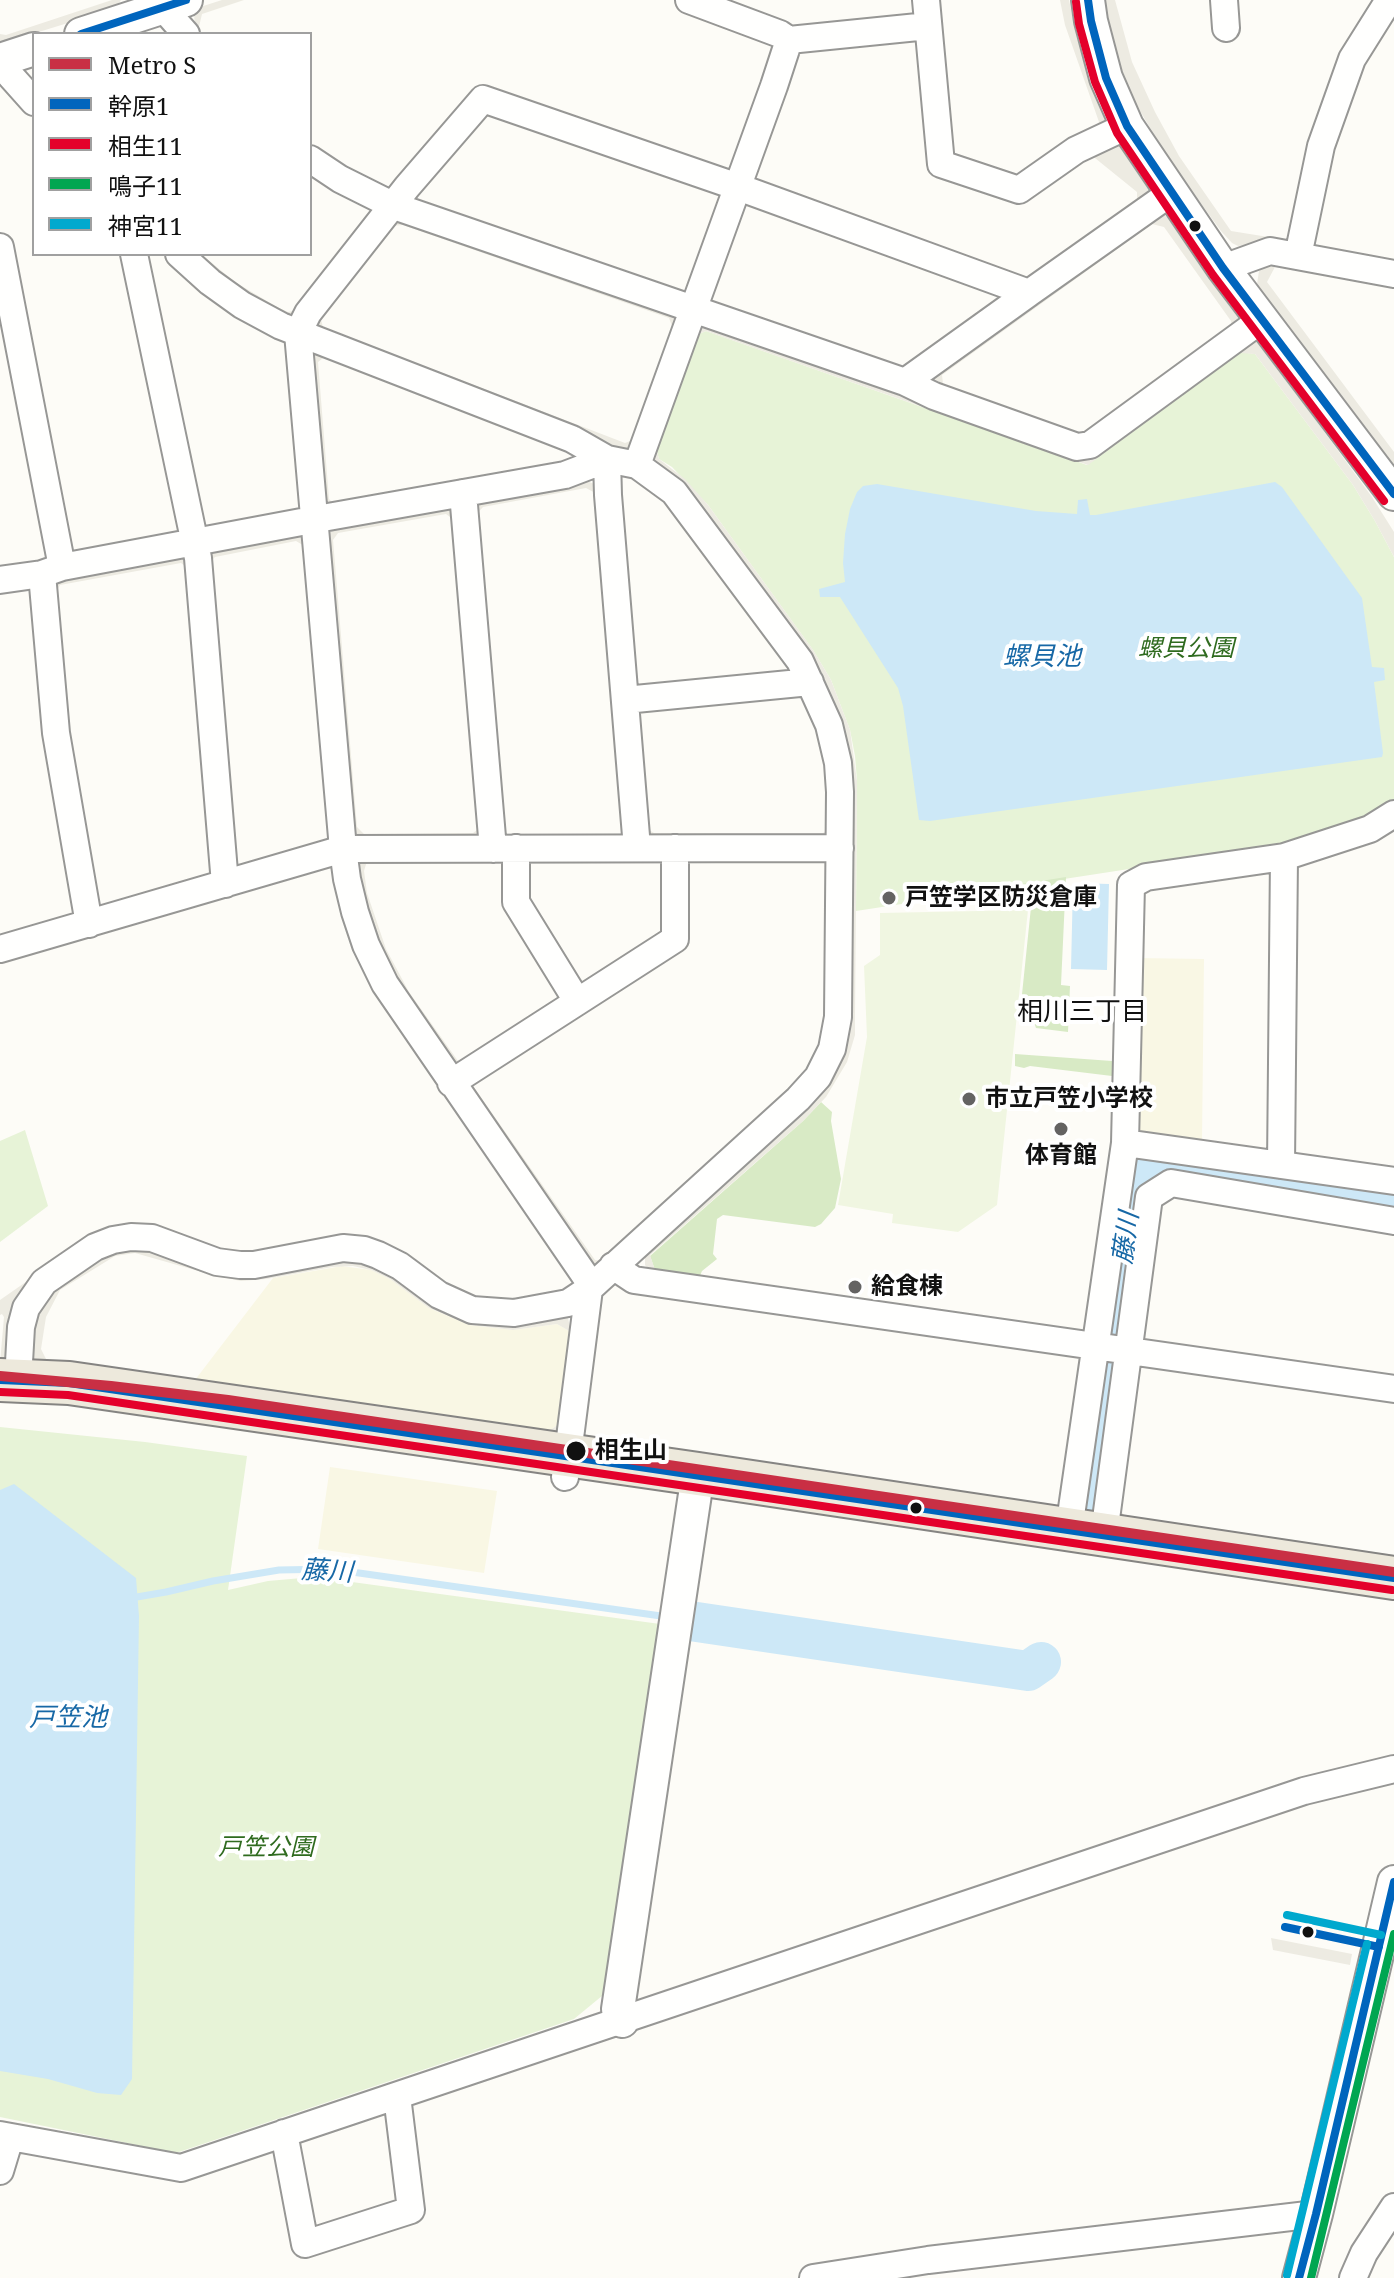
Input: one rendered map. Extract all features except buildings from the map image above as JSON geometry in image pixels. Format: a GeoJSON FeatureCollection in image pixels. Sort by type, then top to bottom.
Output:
{"type":"FeatureCollection","features":[{"type":"Feature","properties":{"kind":"main road"},"geometry":{"type":"LineString","coordinates":[[6,1389],[66,1408],[566,1466],[1086,1532],[1394,1578]]}},
{"type":"Feature","properties":{"kind":"main road"},"geometry":{"type":"LineString","coordinates":[[696,1484],[1394,1599]]}},
{"type":"Feature","properties":{"kind":"street"},"geometry":{"type":"LineString","coordinates":[[689,0],[789,40],[928,26]]}},
{"type":"Feature","properties":{"kind":"street"},"geometry":{"type":"LineString","coordinates":[[926,0],[941,164],[1019,190],[1076,150],[1127,126]]}},
{"type":"Feature","properties":{"kind":"street"},"geometry":{"type":"LineString","coordinates":[[1088,0],[1106,78],[1127,126],[1223,268],[1394,494]]}},
{"type":"Feature","properties":{"kind":"street"},"geometry":{"type":"LineString","coordinates":[[1224,0],[1226,28]]}},
{"type":"Feature","properties":{"kind":"street"},"geometry":{"type":"LineString","coordinates":[[1298,256],[1321,146],[1346,74],[1389,0]]}},
{"type":"Feature","properties":{"kind":"street"},"geometry":{"type":"LineString","coordinates":[[87,32],[168,3],[185,32]]}},
{"type":"Feature","properties":{"kind":"street"},"geometry":{"type":"LineString","coordinates":[[637,465],[789,40]]}},
{"type":"Feature","properties":{"kind":"street"},"geometry":{"type":"LineString","coordinates":[[32,50],[0,62],[32,100]]}},
{"type":"Feature","properties":{"kind":"street"},"geometry":{"type":"LineString","coordinates":[[566,1466],[591,1288],[385,984],[366,945],[352,901],[343,849],[298,333],[308,313],[407,187],[483,99],[738,187],[1029,293]]}},
{"type":"Feature","properties":{"kind":"street"},"geometry":{"type":"LineString","coordinates":[[312,160],[340,179],[394,206],[905,382],[934,396],[1077,447],[1090,445],[1261,320]]}},
{"type":"Feature","properties":{"kind":"street"},"geometry":{"type":"LineString","coordinates":[[905,382],[1172,192]]}},
{"type":"Feature","properties":{"kind":"street"},"geometry":{"type":"LineString","coordinates":[[0,247],[52,571],[56,733],[89,924]]}},
{"type":"Feature","properties":{"kind":"street"},"geometry":{"type":"LineString","coordinates":[[1223,268],[1270,251],[1394,274]]}},
{"type":"Feature","properties":{"kind":"street"},"geometry":{"type":"LineString","coordinates":[[134,256],[198,558],[225,884]]}},
{"type":"Feature","properties":{"kind":"street"},"geometry":{"type":"LineString","coordinates":[[6,1389],[26,1308],[44,1282],[95,1247],[131,1237],[152,1238],[217,1262],[240,1265],[343,1248],[364,1250],[400,1266],[439,1295],[472,1310],[514,1313],[568,1303],[591,1288],[798,1099],[818,1077],[832,1049],[838,1017],[838,763],[829,725],[800,661],[674,492],[637,465],[607,459],[572,439],[298,333],[242,305],[181,256]]}},
{"type":"Feature","properties":{"kind":"street"},"geometry":{"type":"LineString","coordinates":[[0,580],[315,519],[565,475],[607,459]]}},
{"type":"Feature","properties":{"kind":"street"},"geometry":{"type":"LineString","coordinates":[[607,459],[637,848]]}},
{"type":"Feature","properties":{"kind":"street"},"geometry":{"type":"LineString","coordinates":[[463,493],[505,848],[516,902],[577,1001]]}},
{"type":"Feature","properties":{"kind":"street"},"geometry":{"type":"LineString","coordinates":[[625,700],[810,682]]}},
{"type":"Feature","properties":{"kind":"street"},"geometry":{"type":"LineString","coordinates":[[1086,1532],[1111,1347],[1125,1143],[1131,885],[1146,877],[1284,857],[1370,829],[1394,814]]}},
{"type":"Feature","properties":{"kind":"street"},"geometry":{"type":"LineString","coordinates":[[451,1083],[675,939],[675,848]]}},
{"type":"Feature","properties":{"kind":"street"},"geometry":{"type":"LineString","coordinates":[[0,949],[343,849],[840,848]]}},
{"type":"Feature","properties":{"kind":"street"},"geometry":{"type":"LineString","coordinates":[[1281,1165],[1284,857]]}},
{"type":"Feature","properties":{"kind":"street"},"geometry":{"type":"LineString","coordinates":[[1125,1143],[1394,1181]]}},
{"type":"Feature","properties":{"kind":"street"},"geometry":{"type":"LineString","coordinates":[[1111,1347],[1149,1197],[1171,1183],[1394,1221]]}},
{"type":"Feature","properties":{"kind":"street"},"geometry":{"type":"LineString","coordinates":[[613,1266],[634,1280],[1394,1389]]}},
{"type":"Feature","properties":{"kind":"street"},"geometry":{"type":"LineString","coordinates":[[622,2021],[618,2009],[696,1484]]}},
{"type":"Feature","properties":{"kind":"street"},"geometry":{"type":"LineString","coordinates":[[0,2171],[5,2137],[181,2168],[1304,1791],[1394,1769]]}},
{"type":"Feature","properties":{"kind":"street"},"geometry":{"type":"LineString","coordinates":[[1299,2278],[1394,1882]]}},
{"type":"Feature","properties":{"kind":"street"},"geometry":{"type":"LineString","coordinates":[[284,2133],[305,2244],[411,2210],[397,2096]]}},
{"type":"Feature","properties":{"kind":"street"},"geometry":{"type":"LineString","coordinates":[[1353,2278],[1364,2253],[1394,2207]]}},
{"type":"Feature","properties":{"kind":"street"},"geometry":{"type":"LineString","coordinates":[[813,2278],[928,2260],[1316,2214]]}},
{"type":"Feature","properties":{"kind":"shaded area"},"geometry":{"type":"Polygon","coordinates":[[[112,0],[121,0],[113,9],[0,44],[0,34],[6,35],[112,0]]]}},
{"type":"Feature","properties":{"kind":"shaded area"},"geometry":{"type":"Polygon","coordinates":[[[222,0],[244,0],[202,14],[198,31],[194,15],[197,8],[222,0]]]}},
{"type":"Feature","properties":{"kind":"shaded area"},"geometry":{"type":"Polygon","coordinates":[[[1060,0],[1069,0],[1074,24],[1108,119],[1092,134],[1099,122],[1065,25],[1060,0]]]}},
{"type":"Feature","properties":{"kind":"shaded area"},"geometry":{"type":"Polygon","coordinates":[[[1102,0],[1115,0],[1132,62],[1155,112],[1179,156],[1231,231],[1287,240],[1238,246],[1221,231],[1168,159],[1132,97],[1114,48],[1102,0]]]}},
{"type":"Feature","properties":{"kind":"shaded area"},"geometry":{"type":"Polygon","coordinates":[[[1107,146],[1122,146],[1150,186],[1147,195],[1137,203],[1137,192],[1090,154],[1107,146]]]}},
{"type":"Feature","properties":{"kind":"shaded area"},"geometry":{"type":"Polygon","coordinates":[[[1160,213],[1172,220],[1241,316],[1232,330],[1231,321],[1164,227],[1152,224],[942,375],[944,392],[932,382],[932,376],[1160,213]]]}},
{"type":"Feature","properties":{"kind":"shaded area"},"geometry":{"type":"Polygon","coordinates":[[[404,219],[674,313],[676,321],[673,329],[669,318],[403,225],[391,226],[404,219]]]}},
{"type":"Feature","properties":{"kind":"shaded area"},"geometry":{"type":"Polygon","coordinates":[[[194,256],[203,256],[235,282],[277,307],[288,312],[297,310],[290,317],[244,295],[194,256]]]}},
{"type":"Feature","properties":{"kind":"shaded area"},"geometry":{"type":"Polygon","coordinates":[[[1267,265],[1276,265],[1267,282],[1394,452],[1394,469],[1257,284],[1259,271],[1267,265]]]}},
{"type":"Feature","properties":{"kind":"shaded area"},"geometry":{"type":"Polygon","coordinates":[[[320,316],[323,327],[625,443],[633,440],[628,448],[616,448],[318,330],[315,328],[320,316]]]}},
{"type":"Feature","properties":{"kind":"shaded area"},"geometry":{"type":"Polygon","coordinates":[[[702,324],[1081,455],[1252,338],[1257,340],[1372,497],[1394,532],[1394,557],[1353,485],[1255,354],[1240,353],[1088,465],[706,331],[694,336],[702,324]]]}},
{"type":"Feature","properties":{"kind":"shaded area"},"geometry":{"type":"Polygon","coordinates":[[[315,354],[327,355],[318,362],[329,499],[336,506],[323,502],[311,357],[315,354]]]}},
{"type":"Feature","properties":{"kind":"shaded area"},"geometry":{"type":"Polygon","coordinates":[[[656,448],[659,459],[685,479],[708,505],[813,650],[831,680],[850,730],[857,781],[855,1035],[847,1062],[826,1097],[803,1121],[650,1255],[656,1273],[645,1265],[645,1254],[833,1071],[844,742],[654,465],[652,459],[656,448]]]}},
{"type":"Feature","properties":{"kind":"shaded area"},"geometry":{"type":"Polygon","coordinates":[[[587,481],[594,484],[597,494],[586,488],[483,507],[475,516],[475,506],[483,500],[587,481]]]}},
{"type":"Feature","properties":{"kind":"shaded area"},"geometry":{"type":"Polygon","coordinates":[[[449,508],[454,512],[454,520],[446,514],[338,533],[333,540],[357,827],[364,834],[473,833],[481,827],[481,836],[355,837],[327,534],[335,529],[449,508]]]}},
{"type":"Feature","properties":{"kind":"shaded area"},"geometry":{"type":"Polygon","coordinates":[[[303,535],[306,547],[296,541],[215,557],[208,564],[209,552],[303,535]]]}},
{"type":"Feature","properties":{"kind":"shaded area"},"geometry":{"type":"Polygon","coordinates":[[[185,557],[189,569],[181,563],[60,585],[54,596],[56,581],[185,557]]]}},
{"type":"Feature","properties":{"kind":"shaded area"},"geometry":{"type":"Polygon","coordinates":[[[644,827],[654,833],[823,833],[831,827],[830,835],[649,838],[644,827]]]}},
{"type":"Feature","properties":{"kind":"shaded area"},"geometry":{"type":"Polygon","coordinates":[[[367,861],[364,871],[367,893],[386,949],[409,992],[458,1061],[468,1064],[452,1066],[377,948],[355,866],[367,861]]]}},
{"type":"Feature","properties":{"kind":"shaded area"},"geometry":{"type":"Polygon","coordinates":[[[1137,958],[1204,959],[1202,1141],[1140,1133],[1132,1122],[1137,958]]]}},
{"type":"Feature","properties":{"kind":"shaded area"},"geometry":{"type":"Polygon","coordinates":[[[475,1076],[473,1086],[595,1260],[604,1261],[592,1265],[467,1088],[475,1076]]]}},
{"type":"Feature","properties":{"kind":"shaded area"},"geometry":{"type":"Polygon","coordinates":[[[125,1247],[337,1259],[379,1265],[437,1304],[561,1316],[568,1318],[571,1332],[557,1324],[513,1330],[470,1325],[429,1308],[390,1279],[353,1266],[241,1281],[135,1253],[115,1256],[60,1290],[46,1317],[41,1349],[47,1361],[549,1431],[559,1424],[555,1435],[35,1363],[31,1358],[31,1327],[42,1300],[95,1258],[125,1247]]]}},
{"type":"Feature","properties":{"kind":"shaded area"},"geometry":{"type":"Polygon","coordinates":[[[342,1266],[371,1270],[390,1279],[429,1308],[470,1325],[513,1330],[557,1324],[571,1332],[559,1424],[549,1431],[195,1380],[273,1278],[342,1266]]]}},
{"type":"Feature","properties":{"kind":"shaded area"},"geometry":{"type":"Polygon","coordinates":[[[33,1277],[8,1353],[0,1363],[4,1317],[0,1315],[0,1300],[33,1277]]]}},
{"type":"Feature","properties":{"kind":"shaded area"},"geometry":{"type":"Polygon","coordinates":[[[330,1467],[497,1491],[484,1573],[318,1549],[330,1467]]]}},
{"type":"Feature","properties":{"kind":"shaded area"},"geometry":{"type":"Polygon","coordinates":[[[1118,1507],[1124,1515],[1394,1555],[1394,1565],[1120,1521],[1118,1507]]]}},
{"type":"Feature","properties":{"kind":"shaded area"},"geometry":{"type":"Polygon","coordinates":[[[1271,1938],[1352,1954],[1350,1965],[1273,1950],[1271,1938]]]}},
{"type":"Feature","properties":{"kind":"green space","name":"螺貝公園"},"geometry":{"type":"Polygon","coordinates":[[[706,331],[1087,465],[1240,352],[1255,354],[1353,485],[1394,557],[1394,804],[1372,816],[1285,845],[856,911],[855,756],[850,730],[831,680],[813,650],[708,505],[672,467],[659,459],[656,448],[694,336],[706,331]]]}},
{"type":"Feature","properties":{"kind":"green space"},"geometry":{"type":"Polygon","coordinates":[[[1066,877],[1061,985],[1070,986],[1068,1032],[1036,1028],[1029,1008],[1021,1004],[1031,907],[968,903],[966,893],[1066,877]]]}},
{"type":"Feature","properties":{"kind":"green space"},"geometry":{"type":"Polygon","coordinates":[[[1028,910],[997,1205],[958,1232],[892,1223],[893,1214],[838,1205],[867,1037],[864,966],[880,955],[880,913],[1028,910]]]}},
{"type":"Feature","properties":{"kind":"green space"},"geometry":{"type":"Polygon","coordinates":[[[1015,1054],[1112,1061],[1112,1076],[1015,1066],[1015,1054]]]}},
{"type":"Feature","properties":{"kind":"green space"},"geometry":{"type":"Polygon","coordinates":[[[821,1102],[832,1112],[841,1179],[835,1208],[821,1224],[815,1227],[723,1215],[717,1219],[713,1254],[717,1259],[702,1271],[699,1278],[656,1273],[650,1256],[821,1102]]]}},
{"type":"Feature","properties":{"kind":"green space"},"geometry":{"type":"Polygon","coordinates":[[[25,1130],[48,1206],[0,1242],[0,1141],[25,1130]]]}},
{"type":"Feature","properties":{"kind":"green space","name":"戸笠公園"},"geometry":{"type":"Polygon","coordinates":[[[0,1427],[247,1456],[228,1590],[268,1581],[302,1578],[352,1582],[660,1624],[608,1991],[574,2019],[176,2153],[0,2117],[0,1427]]]}},
{"type":"Feature","properties":{"kind":"water","name":"螺貝池"},"geometry":{"type":"Polygon","coordinates":[[[1275,482],[1282,487],[1362,598],[1372,667],[1384,668],[1385,680],[1374,682],[1382,757],[930,821],[919,820],[898,688],[840,597],[820,597],[819,589],[845,582],[845,534],[850,509],[863,486],[877,484],[1036,511],[1077,514],[1078,500],[1087,499],[1090,515],[1096,515],[1275,482]]]}},
{"type":"Feature","properties":{"kind":"water"},"geometry":{"type":"Polygon","coordinates":[[[1073,883],[1109,884],[1107,970],[1071,969],[1073,883]]]}},
{"type":"Feature","properties":{"kind":"water","name":"戸笠池"},"geometry":{"type":"Polygon","coordinates":[[[14,1484],[136,1578],[139,1616],[132,2079],[121,2095],[97,2093],[48,2079],[0,2071],[0,1490],[14,1484]]]}},
{"type":"Feature","properties":{"kind":"waterway","name":"藤川"},"geometry":{"type":"LineString","coordinates":[[1088,1508],[1134,1188],[1165,1164],[1394,1199]]}},
{"type":"Feature","properties":{"kind":"waterway","name":"藤川"},"geometry":{"type":"LineString","coordinates":[[131,1598],[279,1570],[331,1569],[661,1616]]}},
{"type":"Feature","properties":{"kind":"waterway","name":"藤川"},"geometry":{"type":"LineString","coordinates":[[690,1621],[1028,1671],[1041,1662]]}},
{"type":"Feature","properties":{"kind":"metro line","name":"S"},"geometry":{"type":"LineString","coordinates":[[0,1376],[228,1400],[1394,1572]]}},
{"type":"Feature","properties":{"kind":"transit line","name":"幹原1"},"geometry":{"type":"LineString","coordinates":[[87,32],[186,0]]}},
{"type":"Feature","properties":{"kind":"transit line","name":"幹原1"},"geometry":{"type":"LineString","coordinates":[[1088,0],[1106,78],[1127,126],[1223,268],[1394,494]]}},
{"type":"Feature","properties":{"kind":"transit line","name":"相生11"},"geometry":{"type":"LineString","coordinates":[[1076,2],[1095,82],[1117,133],[1213,275],[1384,501]]}},
{"type":"Feature","properties":{"kind":"transit line","name":"幹原1"},"geometry":{"type":"LineString","coordinates":[[0,1380],[69,1383],[1394,1578]]}},
{"type":"Feature","properties":{"kind":"transit line","name":"相生11"},"geometry":{"type":"LineString","coordinates":[[0,1392],[68,1395],[1392,1590]]}},
{"type":"Feature","properties":{"kind":"transit line","name":"幹原1"},"geometry":{"type":"LineString","coordinates":[[1299,2278],[1394,1882]]}},
{"type":"Feature","properties":{"kind":"transit line","name":"神宮11"},"geometry":{"type":"LineString","coordinates":[[1287,1915],[1381,1935]]}},
{"type":"Feature","properties":{"kind":"transit line","name":"幹原1"},"geometry":{"type":"LineString","coordinates":[[1285,1927],[1379,1947]]}},
{"type":"Feature","properties":{"kind":"transit line","name":"鳴子11"},"geometry":{"type":"LineString","coordinates":[[1311,2278],[1394,1934]]}},
{"type":"Feature","properties":{"kind":"transit line","name":"神宮11"},"geometry":{"type":"LineString","coordinates":[[1287,2275],[1367,1944]]}},
{"type":"Feature","properties":{"kind":"place","name":"戸笠学区防災倉庫"},"geometry":{"type":"Point","coordinates":[889,898]}},
{"type":"Feature","properties":{"kind":"place","name":"市立戸笠小学校"},"geometry":{"type":"Point","coordinates":[969,1099]}},
{"type":"Feature","properties":{"kind":"place","name":"体育館"},"geometry":{"type":"Point","coordinates":[1061,1129]}},
{"type":"Feature","properties":{"kind":"place","name":"給食棟"},"geometry":{"type":"Point","coordinates":[855,1287]}},
{"type":"Feature","properties":{"kind":"place","name":"相生山"},"geometry":{"type":"Point","coordinates":[576,1451]}},
{"type":"Feature","properties":{"kind":"district","name":"相川三丁目"},"geometry":{"type":"Point","coordinates":[1082,1013]}}]}
